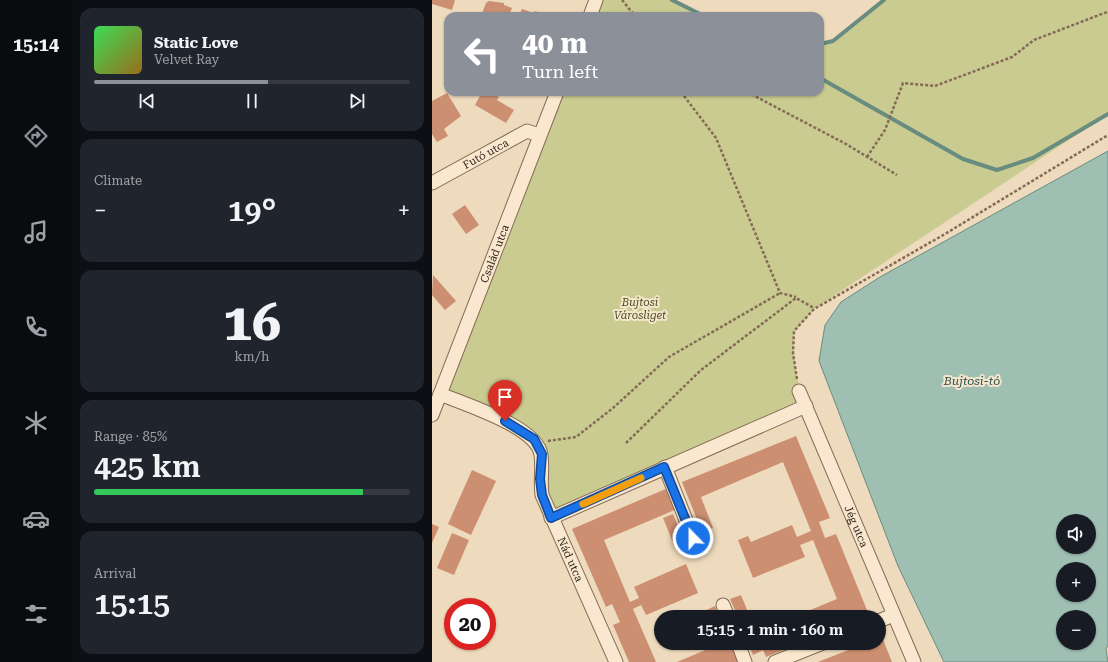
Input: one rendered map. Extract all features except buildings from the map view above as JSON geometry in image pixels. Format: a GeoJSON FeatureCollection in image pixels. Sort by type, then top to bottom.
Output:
{"type":"FeatureCollection","features":[{"type":"Feature","properties":{"kind":"street"},"geometry":{"type":"LineString","coordinates":[[592,12],[596,0]]}},
{"type":"Feature","properties":{"kind":"street","name":"Család utca"},"geometry":{"type":"LineString","coordinates":[[432,415],[555,96]]}},
{"type":"Feature","properties":{"kind":"street","name":"Futó utca"},"geometry":{"type":"LineString","coordinates":[[432,183],[527,131],[539,135]]}},
{"type":"Feature","properties":{"kind":"street","name":"Jég utca"},"geometry":{"type":"LineString","coordinates":[[799,391],[914,662]]}},
{"type":"Feature","properties":{"kind":"street"},"geometry":{"type":"LineString","coordinates":[[440,394],[505,421],[534,439]]}},
{"type":"Feature","properties":{"kind":"street"},"geometry":{"type":"LineString","coordinates":[[551,518],[664,467],[806,406]]}},
{"type":"Feature","properties":{"kind":"street","name":"Nád utca"},"geometry":{"type":"LineString","coordinates":[[534,439],[542,454],[540,479],[542,495],[616,662]]}},
{"type":"Feature","properties":{"kind":"street"},"geometry":{"type":"LineString","coordinates":[[664,467],[693,538]]}},
{"type":"Feature","properties":{"kind":"street"},"geometry":{"type":"LineString","coordinates":[[723,605],[725,610]]}},
{"type":"Feature","properties":{"kind":"street"},"geometry":{"type":"LineString","coordinates":[[886,618],[893,615]]}},
{"type":"Feature","properties":{"kind":"street"},"geometry":{"type":"LineString","coordinates":[[741,650],[745,662]]}},
{"type":"Feature","properties":{"kind":"street"},"geometry":{"type":"LineString","coordinates":[[775,662],[805,650]]}},
{"type":"Feature","properties":{"kind":"path"},"geometry":{"type":"LineString","coordinates":[[622,0],[632,12]]}},
{"type":"Feature","properties":{"kind":"path"},"geometry":{"type":"LineString","coordinates":[[867,157],[885,130],[902,83],[935,86],[1012,57],[1034,40],[1107,12]]}},
{"type":"Feature","properties":{"kind":"path"},"geometry":{"type":"LineString","coordinates":[[685,96],[716,138],[780,293]]}},
{"type":"Feature","properties":{"kind":"path"},"geometry":{"type":"LineString","coordinates":[[754,96],[867,157],[897,175]]}},
{"type":"Feature","properties":{"kind":"path"},"geometry":{"type":"LineString","coordinates":[[799,391],[793,352],[794,331],[814,308],[945,234],[1108,135]]}},
{"type":"Feature","properties":{"kind":"path"},"geometry":{"type":"LineString","coordinates":[[534,439],[553,441],[576,437],[613,408],[669,357],[780,293],[796,298],[814,308]]}},
{"type":"Feature","properties":{"kind":"path"},"geometry":{"type":"LineString","coordinates":[[626,443],[701,370],[796,298]]}},
{"type":"Feature","properties":{"kind":"green space"},"geometry":{"type":"Polygon","coordinates":[[[598,0],[672,0],[695,12],[593,12],[598,0]]]}},
{"type":"Feature","properties":{"kind":"green space","name":"Bujtosi Városliget"},"geometry":{"type":"Polygon","coordinates":[[[885,0],[1108,0],[1108,114],[814,309],[794,332],[796,369],[806,406],[551,518],[534,439],[440,394],[556,96],[824,96],[824,43],[833,41],[885,0]]]}},
{"type":"Feature","properties":{"kind":"water","name":"Bujtosi-tó"},"geometry":{"type":"Polygon","coordinates":[[[1108,151],[1108,645],[1106,649],[1108,662],[944,662],[898,566],[819,361],[825,325],[841,302],[880,277],[1108,151]]]}},
{"type":"Feature","properties":{"kind":"waterway"},"geometry":{"type":"LineString","coordinates":[[672,0],[696,12]]}},
{"type":"Feature","properties":{"kind":"waterway"},"geometry":{"type":"LineString","coordinates":[[824,43],[833,41],[884,0]]}},
{"type":"Feature","properties":{"kind":"waterway"},"geometry":{"type":"LineString","coordinates":[[824,80],[963,159],[997,170],[1033,158],[1108,114]]}},
{"type":"Feature","properties":{"kind":"slow traffic"},"geometry":{"type":"LineString","coordinates":[[583,504],[641,478]]}},
{"type":"Feature","properties":{"kind":"route"},"geometry":{"type":"LineString","coordinates":[[505,421],[534,439],[542,454],[540,479],[542,495],[551,518],[664,467],[693,538]]}}]}
